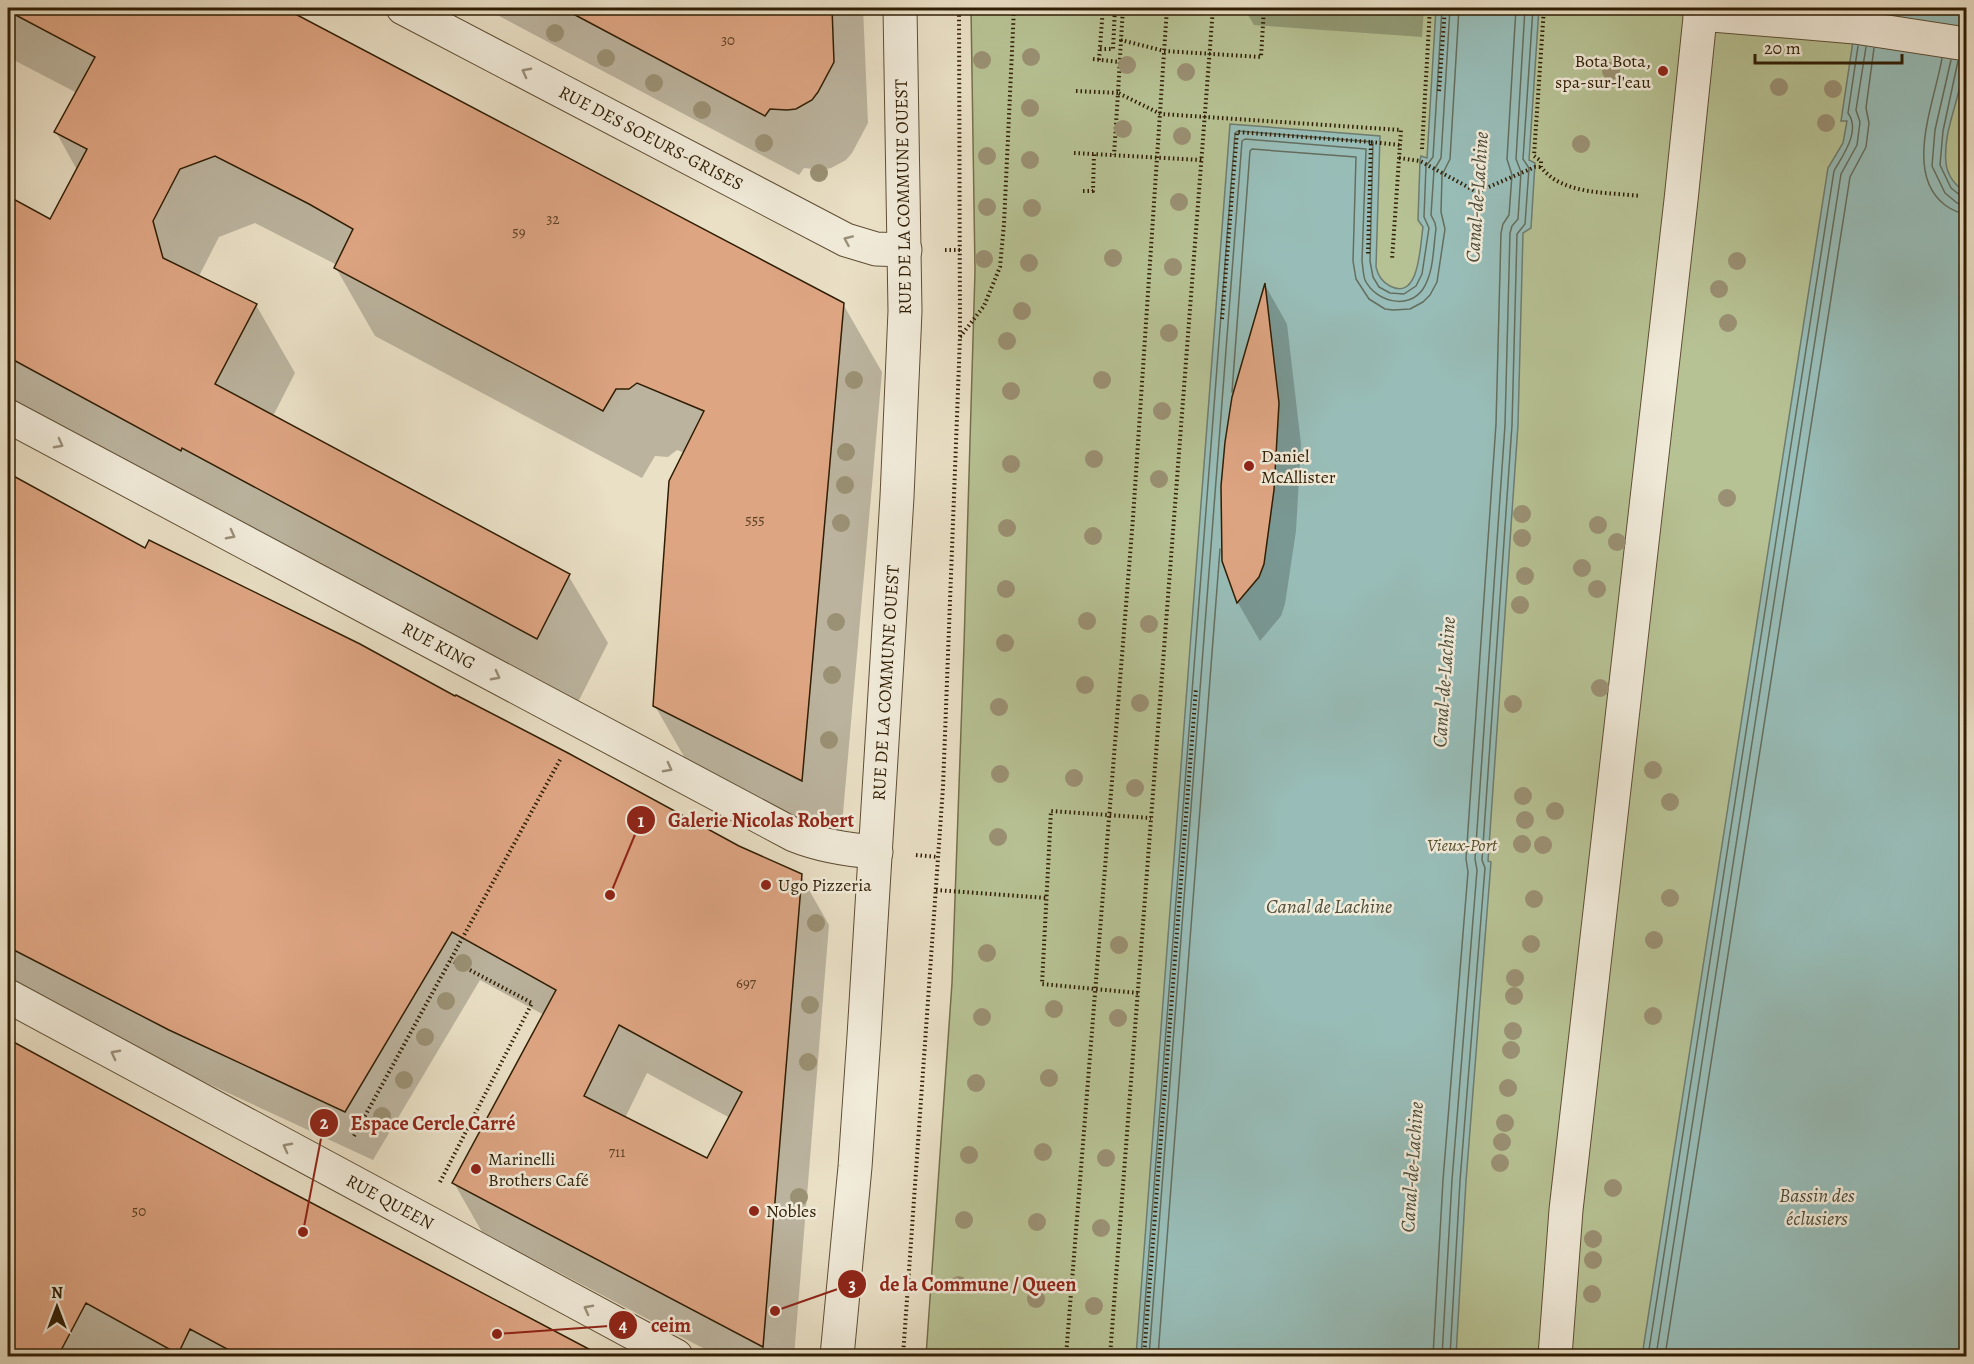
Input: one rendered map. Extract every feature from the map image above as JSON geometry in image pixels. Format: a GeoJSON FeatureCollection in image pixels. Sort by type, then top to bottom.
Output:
{"type":"FeatureCollection","features":[{"type":"Feature","properties":{"kind":"street","name":"RUE DES SOEURS-GRISES"},"geometry":{"type":"LineString","coordinates":[[403,8],[846,240],[876,249],[905,250]]}},
{"type":"Feature","properties":{"kind":"street","name":"RUE DE LA COMMUNE OUEST"},"geometry":{"type":"LineString","coordinates":[[837,1356],[855,1167],[897,497],[905,310],[900,8]]}},
{"type":"Feature","properties":{"kind":"street"},"geometry":{"type":"LineString","coordinates":[[1555,1356],[1566,1210],[1701,11],[1855,27],[1966,44]]}},
{"type":"Feature","properties":{"kind":"street","name":"RUE KING"},"geometry":{"type":"LineString","coordinates":[[8,416],[794,835],[810,842],[838,848],[876,852]]}},
{"type":"Feature","properties":{"kind":"street","name":"RUE QUEEN"},"geometry":{"type":"LineString","coordinates":[[8,996],[676,1356]]}},
{"type":"Feature","properties":{"kind":"path"},"geometry":{"type":"LineString","coordinates":[[903,1356],[943,787],[960,337],[959,8]]}},
{"type":"Feature","properties":{"kind":"path"},"geometry":{"type":"LineString","coordinates":[[960,337],[984,306],[1000,267],[1014,8]]}},
{"type":"Feature","properties":{"kind":"path"},"geometry":{"type":"LineString","coordinates":[[1099,60],[1103,8]]}},
{"type":"Feature","properties":{"kind":"path"},"geometry":{"type":"LineString","coordinates":[[1100,49],[1113,49],[1115,8]]}},
{"type":"Feature","properties":{"kind":"path"},"geometry":{"type":"LineString","coordinates":[[1114,155],[1123,8]]}},
{"type":"Feature","properties":{"kind":"path"},"geometry":{"type":"LineString","coordinates":[[1066,1356],[1134,506],[1167,8]]}},
{"type":"Feature","properties":{"kind":"path"},"geometry":{"type":"LineString","coordinates":[[1110,1356],[1214,8]]}},
{"type":"Feature","properties":{"kind":"path"},"geometry":{"type":"LineString","coordinates":[[1120,40],[1164,51],[1261,57],[1264,8]]}},
{"type":"Feature","properties":{"kind":"path"},"geometry":{"type":"LineString","coordinates":[[1422,149],[1430,8]]}},
{"type":"Feature","properties":{"kind":"path"},"geometry":{"type":"LineString","coordinates":[[1439,91],[1445,8]]}},
{"type":"Feature","properties":{"kind":"path"},"geometry":{"type":"LineString","coordinates":[[1544,8],[1534,156],[1541,161],[1541,167],[1548,177],[1569,187],[1650,197]]}},
{"type":"Feature","properties":{"kind":"path"},"geometry":{"type":"LineString","coordinates":[[1093,59],[1120,62]]}},
{"type":"Feature","properties":{"kind":"path"},"geometry":{"type":"LineString","coordinates":[[1076,91],[1118,93],[1161,114],[1205,115],[1401,130],[1392,260]]}},
{"type":"Feature","properties":{"kind":"path"},"geometry":{"type":"LineString","coordinates":[[1222,319],[1237,132],[1400,145]]}},
{"type":"Feature","properties":{"kind":"path"},"geometry":{"type":"LineString","coordinates":[[1368,256],[1371,142]]}},
{"type":"Feature","properties":{"kind":"path"},"geometry":{"type":"LineString","coordinates":[[1074,153],[1202,160]]}},
{"type":"Feature","properties":{"kind":"path"},"geometry":{"type":"LineString","coordinates":[[1083,191],[1093,191],[1094,153]]}},
{"type":"Feature","properties":{"kind":"path"},"geometry":{"type":"LineString","coordinates":[[1399,158],[1420,161],[1477,192],[1535,167],[1541,167]]}},
{"type":"Feature","properties":{"kind":"path"},"geometry":{"type":"LineString","coordinates":[[1144,1356],[1196,688]]}},
{"type":"Feature","properties":{"kind":"path"},"geometry":{"type":"LineString","coordinates":[[354,1136],[562,757]]}},
{"type":"Feature","properties":{"kind":"path"},"geometry":{"type":"LineString","coordinates":[[1138,993],[1042,984],[1051,811],[1151,818]]}},
{"type":"Feature","properties":{"kind":"path"},"geometry":{"type":"LineString","coordinates":[[936,890],[1047,898]]}},
{"type":"Feature","properties":{"kind":"path"},"geometry":{"type":"LineString","coordinates":[[439,1184],[532,1003],[451,960]]}},
{"type":"Feature","properties":{"kind":"green space","name":"Vieux-Port"},"geometry":{"type":"Polygon","coordinates":[[[971,8],[1966,8],[1966,1356],[926,1356],[952,983],[964,645],[975,271],[971,8]]]}},
{"type":"Feature","properties":{"kind":"water","name":"Canal de Lachine"},"geometry":{"type":"Polygon","coordinates":[[[1436,8],[1539,8],[1529,160],[1535,163],[1531,228],[1523,233],[1518,425],[1488,861],[1491,862],[1466,1181],[1456,1356],[1136,1356],[1230,124],[1380,136],[1376,267],[1381,278],[1390,286],[1400,289],[1407,286],[1417,269],[1423,227],[1418,220],[1420,161],[1421,156],[1427,158],[1436,8]]]}},
{"type":"Feature","properties":{"kind":"water","name":"Bassin des éclusiers"},"geometry":{"type":"Polygon","coordinates":[[[1858,8],[1966,8],[1963,72],[1948,132],[1946,153],[1950,176],[1966,192],[1966,1356],[1642,1356],[1828,168],[1843,143],[1847,121],[1841,121],[1858,8]]]}},
{"type":"Feature","properties":{"kind":"building"},"geometry":{"type":"Polygon","coordinates":[[[8,8],[284,8],[844,303],[802,781],[653,706],[669,481],[704,411],[637,383],[629,389],[616,389],[603,411],[334,268],[353,229],[215,156],[180,169],[153,221],[163,258],[257,304],[215,384],[570,574],[537,639],[8,357],[8,196],[50,219],[87,149],[54,132],[95,57],[8,11],[8,8]]]}},
{"type":"Feature","properties":{"kind":"building"},"geometry":{"type":"Polygon","coordinates":[[[562,8],[832,8],[834,62],[812,100],[796,109],[770,109],[765,116],[562,8]]]}},
{"type":"Feature","properties":{"kind":"building","name":"Daniel McAllister"},"geometry":{"type":"Polygon","coordinates":[[[1265,283],[1279,403],[1274,490],[1264,564],[1259,577],[1237,603],[1222,561],[1221,486],[1232,397],[1265,283]]]}},
{"type":"Feature","properties":{"kind":"building"},"geometry":{"type":"Polygon","coordinates":[[[8,473],[145,548],[149,540],[360,644],[739,846],[802,874],[763,1347],[452,1183],[556,990],[452,932],[345,1112],[169,1030],[8,947],[8,473]],[[619,1025],[584,1096],[707,1158],[742,1092],[619,1025]]]}},
{"type":"Feature","properties":{"kind":"building"},"geometry":{"type":"Polygon","coordinates":[[[8,1039],[268,1180],[602,1356],[240,1356],[190,1329],[178,1354],[86,1303],[58,1356],[8,1356],[8,1039]]]}},
{"type":"Feature","properties":{"kind":"place","name":"Bota Bota, spa-sur-l'eau"},"geometry":{"type":"Point","coordinates":[1663,71]}},
{"type":"Feature","properties":{"kind":"place","name":"Daniel McAllister"},"geometry":{"type":"Point","coordinates":[1249,466]}},
{"type":"Feature","properties":{"kind":"place","name":"Ugo Pizzeria"},"geometry":{"type":"Point","coordinates":[766,885]}},
{"type":"Feature","properties":{"kind":"place","name":"Galerie Nicolas Robert"},"geometry":{"type":"Point","coordinates":[610,895]}},
{"type":"Feature","properties":{"kind":"place","name":"Marinelli Brothers Café"},"geometry":{"type":"Point","coordinates":[476,1169]}},
{"type":"Feature","properties":{"kind":"place","name":"Nobles"},"geometry":{"type":"Point","coordinates":[754,1211]}},
{"type":"Feature","properties":{"kind":"place","name":"Espace Cercle Carré"},"geometry":{"type":"Point","coordinates":[303,1232]}},
{"type":"Feature","properties":{"kind":"place","name":"de la Commune / Queen"},"geometry":{"type":"Point","coordinates":[775,1311]}},
{"type":"Feature","properties":{"kind":"place","name":"ceim"},"geometry":{"type":"Point","coordinates":[497,1334]}},
{"type":"Feature","properties":{"kind":"water label","name":"Canal-de-Lachine"},"geometry":{"type":"Point","coordinates":[1477,197]}},
{"type":"Feature","properties":{"kind":"water label","name":"Canal-de-Lachine"},"geometry":{"type":"Point","coordinates":[1444,682]}},
{"type":"Feature","properties":{"kind":"water label","name":"Canal-de-Lachine"},"geometry":{"type":"Point","coordinates":[1412,1167]}}]}
